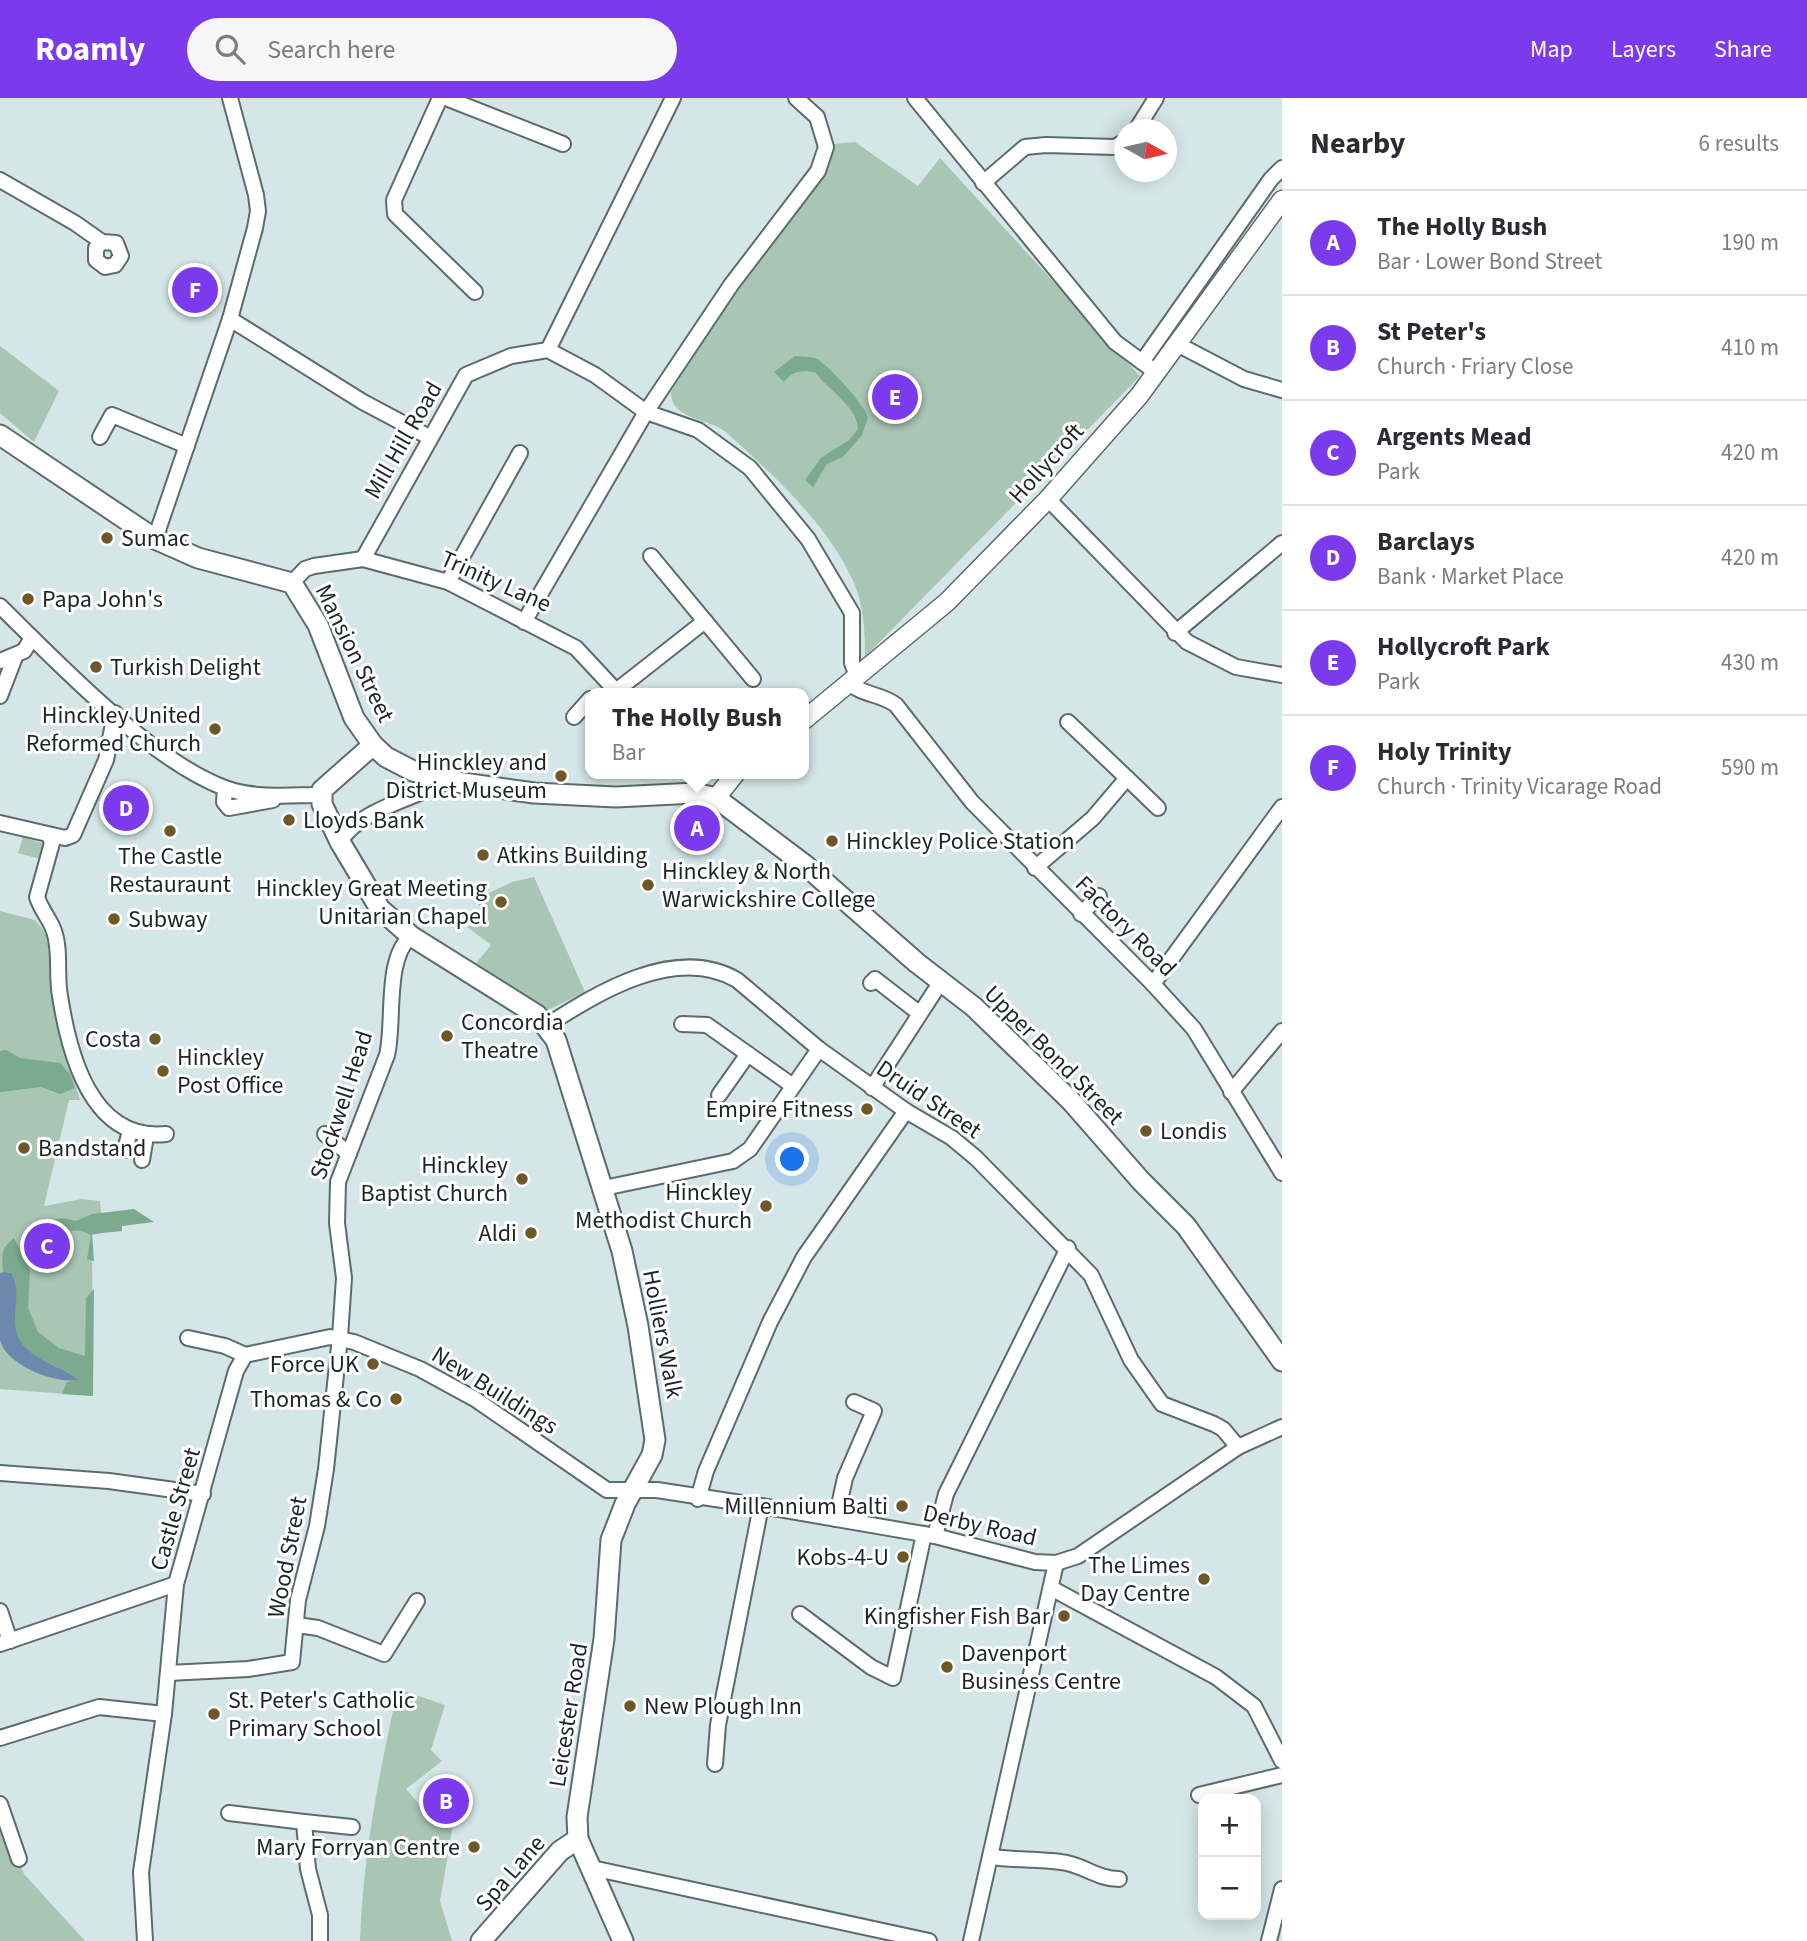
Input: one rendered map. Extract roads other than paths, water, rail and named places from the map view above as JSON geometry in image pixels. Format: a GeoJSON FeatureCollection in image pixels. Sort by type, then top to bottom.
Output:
{"type":"FeatureCollection","features":[{"type":"Feature","properties":{"kind":"main road"},"geometry":{"type":"LineString","coordinates":[[0,435],[155,539],[198,558],[292,583]]}},
{"type":"Feature","properties":{"kind":"main road","name":"Mansion Street"},"geometry":{"type":"LineString","coordinates":[[292,583],[318,625],[354,718],[373,745]]}},
{"type":"Feature","properties":{"kind":"main road"},"geometry":{"type":"LineString","coordinates":[[546,1026],[517,1001],[411,936],[380,909],[340,842],[321,795],[325,786],[373,745],[386,757],[413,771],[451,780],[563,795],[616,797],[695,793],[716,798]]}},
{"type":"Feature","properties":{"kind":"main road","name":"Upper Bond Street"},"geometry":{"type":"LineString","coordinates":[[716,798],[805,865],[1012,1042],[1186,1226],[1282,1361]]}},
{"type":"Feature","properties":{"kind":"main road","name":"Holliers Walk"},"geometry":{"type":"LineString","coordinates":[[546,1026],[556,1040],[604,1188],[638,1326],[655,1424],[652,1455],[633,1491]]}},
{"type":"Feature","properties":{"kind":"main road","name":"Leicester Road"},"geometry":{"type":"LineString","coordinates":[[578,1839],[586,1747],[604,1639],[608,1552],[615,1526],[633,1491]]}},
{"type":"Feature","properties":{"kind":"main road"},"geometry":{"type":"LineString","coordinates":[[578,1839],[624,1941]]}},
{"type":"Feature","properties":{"kind":"main road","name":"Spa Lane"},"geometry":{"type":"LineString","coordinates":[[481,1941],[559,1851],[578,1839]]}},
{"type":"Feature","properties":{"kind":"street"},"geometry":{"type":"LineString","coordinates":[[155,539],[230,319],[258,211],[230,98]]}},
{"type":"Feature","properties":{"kind":"street"},"geometry":{"type":"LineString","coordinates":[[440,98],[394,201],[395,214],[475,292]]}},
{"type":"Feature","properties":{"kind":"street"},"geometry":{"type":"LineString","coordinates":[[446,98],[563,144]]}},
{"type":"Feature","properties":{"kind":"street"},"geometry":{"type":"LineString","coordinates":[[673,98],[548,350],[595,374],[646,412],[698,430],[750,468],[808,539],[852,613],[853,680]]}},
{"type":"Feature","properties":{"kind":"street"},"geometry":{"type":"LineString","coordinates":[[524,622],[646,412],[731,285],[818,171],[825,147],[817,117],[796,98]]}},
{"type":"Feature","properties":{"kind":"street"},"geometry":{"type":"LineString","coordinates":[[915,98],[1115,341],[1157,373]]}},
{"type":"Feature","properties":{"kind":"street"},"geometry":{"type":"LineString","coordinates":[[1143,119],[1156,98]]}},
{"type":"Feature","properties":{"kind":"street"},"geometry":{"type":"LineString","coordinates":[[983,183],[1025,148],[1045,145],[1114,147]]}},
{"type":"Feature","properties":{"kind":"street"},"geometry":{"type":"LineString","coordinates":[[1142,362],[1270,179],[1282,168]]}},
{"type":"Feature","properties":{"kind":"street"},"geometry":{"type":"LineString","coordinates":[[0,180],[75,223],[102,242]]}},
{"type":"Feature","properties":{"kind":"street","name":"Hollycroft"},"geometry":{"type":"LineString","coordinates":[[809,716],[947,602],[1048,499],[1179,345],[1282,200]]}},
{"type":"Feature","properties":{"kind":"street"},"geometry":{"type":"LineString","coordinates":[[230,319],[363,402],[429,437]]}},
{"type":"Feature","properties":{"kind":"street"},"geometry":{"type":"LineString","coordinates":[[1179,345],[1244,379],[1282,390]]}},
{"type":"Feature","properties":{"kind":"street","name":"Mill Hill Road"},"geometry":{"type":"LineString","coordinates":[[363,559],[466,375],[511,356],[548,350]]}},
{"type":"Feature","properties":{"kind":"street"},"geometry":{"type":"LineString","coordinates":[[100,437],[112,415],[187,446]]}},
{"type":"Feature","properties":{"kind":"street"},"geometry":{"type":"LineString","coordinates":[[448,582],[520,453]]}},
{"type":"Feature","properties":{"kind":"street"},"geometry":{"type":"LineString","coordinates":[[1048,499],[1175,633],[1236,667],[1282,675]]}},
{"type":"Feature","properties":{"kind":"street"},"geometry":{"type":"LineString","coordinates":[[1175,633],[1282,543]]}},
{"type":"Feature","properties":{"kind":"street"},"geometry":{"type":"LineString","coordinates":[[651,556],[753,679]]}},
{"type":"Feature","properties":{"kind":"street","name":"Trinity Lane"},"geometry":{"type":"LineString","coordinates":[[292,583],[305,569],[363,559],[448,582],[576,648],[613,688]]}},
{"type":"Feature","properties":{"kind":"street"},"geometry":{"type":"LineString","coordinates":[[0,606],[115,713],[162,750],[225,788],[224,802],[229,808],[264,803],[281,796],[321,795]]}},
{"type":"Feature","properties":{"kind":"street"},"geometry":{"type":"LineString","coordinates":[[615,688],[705,621]]}},
{"type":"Feature","properties":{"kind":"street"},"geometry":{"type":"LineString","coordinates":[[0,696],[7,659],[24,651],[32,638]]}},
{"type":"Feature","properties":{"kind":"street","name":"Factory Road"},"geometry":{"type":"LineString","coordinates":[[853,680],[854,688],[883,697],[896,705],[957,786],[1035,869],[1153,984],[1198,1035],[1282,1173]]}},
{"type":"Feature","properties":{"kind":"street"},"geometry":{"type":"LineString","coordinates":[[573,717],[585,704]]}},
{"type":"Feature","properties":{"kind":"street"},"geometry":{"type":"LineString","coordinates":[[0,822],[65,838],[75,832],[106,760],[115,713]]}},
{"type":"Feature","properties":{"kind":"street"},"geometry":{"type":"LineString","coordinates":[[1068,722],[1158,808]]}},
{"type":"Feature","properties":{"kind":"street"},"geometry":{"type":"LineString","coordinates":[[1035,869],[1093,818],[1127,778]]}},
{"type":"Feature","properties":{"kind":"street"},"geometry":{"type":"LineString","coordinates":[[716,798],[731,779]]}},
{"type":"Feature","properties":{"kind":"street"},"geometry":{"type":"LineString","coordinates":[[340,842],[350,827],[365,818],[451,780]]}},
{"type":"Feature","properties":{"kind":"street"},"geometry":{"type":"LineString","coordinates":[[1153,984],[1282,807]]}},
{"type":"Feature","properties":{"kind":"street"},"geometry":{"type":"LineString","coordinates":[[49,835],[52,843],[37,897],[54,930],[59,995],[75,1063],[90,1095],[108,1116],[130,1131],[146,1136],[166,1134]]}},
{"type":"Feature","properties":{"kind":"street"},"geometry":{"type":"LineString","coordinates":[[1081,914],[1099,896]]}},
{"type":"Feature","properties":{"kind":"street","name":"Stockwell Head"},"geometry":{"type":"LineString","coordinates":[[340,1337],[344,1278],[337,1223],[338,1182],[387,1055],[392,1035],[392,982],[406,941],[411,936]]}},
{"type":"Feature","properties":{"kind":"street","name":"Druid Street"},"geometry":{"type":"LineString","coordinates":[[546,1026],[574,1008],[638,977],[664,970],[706,970],[726,974],[737,980],[819,1049],[872,1088],[952,1138],[1068,1248],[1098,1285],[1131,1360],[1162,1405],[1214,1424],[1223,1429],[1238,1447]]}},
{"type":"Feature","properties":{"kind":"street"},"geometry":{"type":"LineString","coordinates":[[871,983],[875,979],[919,1013]]}},
{"type":"Feature","properties":{"kind":"street"},"geometry":{"type":"LineString","coordinates":[[872,1088],[940,983]]}},
{"type":"Feature","properties":{"kind":"street"},"geometry":{"type":"LineString","coordinates":[[682,1024],[707,1025],[793,1086]]}},
{"type":"Feature","properties":{"kind":"street"},"geometry":{"type":"LineString","coordinates":[[1231,1092],[1282,1031]]}},
{"type":"Feature","properties":{"kind":"street"},"geometry":{"type":"LineString","coordinates":[[604,1188],[733,1161],[750,1149],[819,1049]]}},
{"type":"Feature","properties":{"kind":"street"},"geometry":{"type":"LineString","coordinates":[[719,1095],[748,1054]]}},
{"type":"Feature","properties":{"kind":"street"},"geometry":{"type":"LineString","coordinates":[[698,1499],[706,1471],[770,1322],[804,1257],[906,1111]]}},
{"type":"Feature","properties":{"kind":"street"},"geometry":{"type":"LineString","coordinates":[[125,1150],[130,1131]]}},
{"type":"Feature","properties":{"kind":"street"},"geometry":{"type":"LineString","coordinates":[[325,1134],[349,1154]]}},
{"type":"Feature","properties":{"kind":"street"},"geometry":{"type":"LineString","coordinates":[[142,1160],[146,1136]]}},
{"type":"Feature","properties":{"kind":"street"},"geometry":{"type":"LineString","coordinates":[[800,1614],[871,1667],[893,1678],[930,1535],[946,1494],[1068,1248]]}},
{"type":"Feature","properties":{"kind":"street"},"geometry":{"type":"LineString","coordinates":[[188,1338],[225,1346],[245,1355],[340,1337]]}},
{"type":"Feature","properties":{"kind":"street","name":"New Buildings"},"geometry":{"type":"LineString","coordinates":[[340,1337],[419,1369],[475,1399],[607,1490],[633,1491]]}},
{"type":"Feature","properties":{"kind":"street","name":"Wood Street"},"geometry":{"type":"LineString","coordinates":[[168,1673],[248,1670],[292,1662],[298,1600],[317,1526],[326,1469],[340,1337]]}},
{"type":"Feature","properties":{"kind":"street","name":"Castle Street"},"geometry":{"type":"LineString","coordinates":[[145,1941],[141,1922],[141,1871],[164,1714],[176,1584],[236,1371],[245,1355]]}},
{"type":"Feature","properties":{"kind":"street"},"geometry":{"type":"LineString","coordinates":[[835,1520],[845,1478],[874,1411],[854,1402]]}},
{"type":"Feature","properties":{"kind":"street","name":"Derby Road"},"geometry":{"type":"LineString","coordinates":[[633,1491],[657,1490],[698,1499],[761,1506],[930,1535],[1035,1562],[1056,1563],[1078,1556],[1238,1447],[1282,1427]]}},
{"type":"Feature","properties":{"kind":"street"},"geometry":{"type":"LineString","coordinates":[[0,1473],[109,1481],[203,1494]]}},
{"type":"Feature","properties":{"kind":"street"},"geometry":{"type":"LineString","coordinates":[[715,1764],[718,1725],[761,1506]]}},
{"type":"Feature","properties":{"kind":"street"},"geometry":{"type":"LineString","coordinates":[[971,1941],[1056,1563]]}},
{"type":"Feature","properties":{"kind":"street"},"geometry":{"type":"LineString","coordinates":[[0,1611],[5,1642],[176,1584]]}},
{"type":"Feature","properties":{"kind":"street"},"geometry":{"type":"LineString","coordinates":[[1051,1588],[1216,1677],[1254,1706],[1275,1734],[1282,1761]]}},
{"type":"Feature","properties":{"kind":"street"},"geometry":{"type":"LineString","coordinates":[[297,1625],[318,1628],[384,1654],[417,1601]]}},
{"type":"Feature","properties":{"kind":"street"},"geometry":{"type":"LineString","coordinates":[[0,1738],[99,1707],[164,1714]]}},
{"type":"Feature","properties":{"kind":"street"},"geometry":{"type":"LineString","coordinates":[[1203,1794],[1282,1775]]}},
{"type":"Feature","properties":{"kind":"street"},"geometry":{"type":"LineString","coordinates":[[0,1804],[19,1859]]}},
{"type":"Feature","properties":{"kind":"street"},"geometry":{"type":"LineString","coordinates":[[229,1813],[352,1827]]}},
{"type":"Feature","properties":{"kind":"street"},"geometry":{"type":"LineString","coordinates":[[304,1822],[308,1870],[320,1915],[320,1941]]}},
{"type":"Feature","properties":{"kind":"street"},"geometry":{"type":"LineString","coordinates":[[990,1857],[1032,1863],[1063,1862],[1103,1879],[1119,1879]]}},
{"type":"Feature","properties":{"kind":"street"},"geometry":{"type":"LineString","coordinates":[[592,1868],[929,1941]]}},
{"type":"Feature","properties":{"kind":"street"},"geometry":{"type":"LineString","coordinates":[[1269,1941],[1282,1889]]}},
{"type":"Feature","properties":{"kind":"water"},"geometry":{"type":"Polygon","coordinates":[[[0,1273],[11,1273],[15,1282],[16,1328],[23,1345],[35,1356],[78,1380],[57,1379],[33,1371],[21,1365],[4,1349],[0,1340],[0,1273]]]}},
{"type":"Feature","properties":{"kind":"place","name":"Holy Trinity"},"geometry":{"type":"Point","coordinates":[195,290]}},
{"type":"Feature","properties":{"kind":"place","name":"Hollycroft Park"},"geometry":{"type":"Point","coordinates":[895,397]}},
{"type":"Feature","properties":{"kind":"place","name":"Sumac"},"geometry":{"type":"Point","coordinates":[107,538]}},
{"type":"Feature","properties":{"kind":"place","name":"Papa John's"},"geometry":{"type":"Point","coordinates":[28,599]}},
{"type":"Feature","properties":{"kind":"place","name":"Turkish Delight"},"geometry":{"type":"Point","coordinates":[96,667]}},
{"type":"Feature","properties":{"kind":"place","name":"Hinckley United Reformed Church"},"geometry":{"type":"Point","coordinates":[215,729]}},
{"type":"Feature","properties":{"kind":"place","name":"Hinckley and District Museum"},"geometry":{"type":"Point","coordinates":[561,776]}},
{"type":"Feature","properties":{"kind":"place","name":"Barclays"},"geometry":{"type":"Point","coordinates":[126,808]}},
{"type":"Feature","properties":{"kind":"place","name":"Lloyds Bank"},"geometry":{"type":"Point","coordinates":[289,820]}},
{"type":"Feature","properties":{"kind":"place","name":"The Holly Bush"},"geometry":{"type":"Point","coordinates":[697,828]}},
{"type":"Feature","properties":{"kind":"place","name":"The Castle Restauraunt"},"geometry":{"type":"Point","coordinates":[170,831]}},
{"type":"Feature","properties":{"kind":"place","name":"Hinckley Police Station"},"geometry":{"type":"Point","coordinates":[832,841]}},
{"type":"Feature","properties":{"kind":"place","name":"Atkins Building"},"geometry":{"type":"Point","coordinates":[483,855]}},
{"type":"Feature","properties":{"kind":"place","name":"Hinckley & North Warwickshire College"},"geometry":{"type":"Point","coordinates":[648,885]}},
{"type":"Feature","properties":{"kind":"place","name":"Hinckley Great Meeting Unitarian Chapel"},"geometry":{"type":"Point","coordinates":[501,902]}},
{"type":"Feature","properties":{"kind":"place","name":"Subway"},"geometry":{"type":"Point","coordinates":[114,919]}},
{"type":"Feature","properties":{"kind":"place","name":"Concordia Theatre"},"geometry":{"type":"Point","coordinates":[447,1036]}},
{"type":"Feature","properties":{"kind":"place","name":"Costa"},"geometry":{"type":"Point","coordinates":[155,1039]}},
{"type":"Feature","properties":{"kind":"place","name":"Hinckley Post Office"},"geometry":{"type":"Point","coordinates":[163,1071]}},
{"type":"Feature","properties":{"kind":"place","name":"Empire Fitness"},"geometry":{"type":"Point","coordinates":[867,1109]}},
{"type":"Feature","properties":{"kind":"place","name":"Londis"},"geometry":{"type":"Point","coordinates":[1146,1131]}},
{"type":"Feature","properties":{"kind":"place","name":"Bandstand"},"geometry":{"type":"Point","coordinates":[24,1148]}},
{"type":"Feature","properties":{"kind":"place","name":"Hinckley Baptist Church"},"geometry":{"type":"Point","coordinates":[522,1179]}},
{"type":"Feature","properties":{"kind":"place","name":"Hinckley Methodist Church"},"geometry":{"type":"Point","coordinates":[766,1206]}},
{"type":"Feature","properties":{"kind":"place","name":"Aldi"},"geometry":{"type":"Point","coordinates":[531,1233]}},
{"type":"Feature","properties":{"kind":"place","name":"Argents Mead"},"geometry":{"type":"Point","coordinates":[47,1246]}},
{"type":"Feature","properties":{"kind":"place","name":"Force UK"},"geometry":{"type":"Point","coordinates":[373,1364]}},
{"type":"Feature","properties":{"kind":"place","name":"Thomas & Co"},"geometry":{"type":"Point","coordinates":[396,1399]}},
{"type":"Feature","properties":{"kind":"place","name":"Millennium Balti"},"geometry":{"type":"Point","coordinates":[902,1506]}},
{"type":"Feature","properties":{"kind":"place","name":"Kobs-4-U"},"geometry":{"type":"Point","coordinates":[903,1557]}},
{"type":"Feature","properties":{"kind":"place","name":"The Limes Day Centre"},"geometry":{"type":"Point","coordinates":[1204,1579]}},
{"type":"Feature","properties":{"kind":"place","name":"Kingfisher Fish Bar"},"geometry":{"type":"Point","coordinates":[1064,1616]}},
{"type":"Feature","properties":{"kind":"place","name":"Davenport Business Centre"},"geometry":{"type":"Point","coordinates":[947,1667]}},
{"type":"Feature","properties":{"kind":"place","name":"New Plough Inn"},"geometry":{"type":"Point","coordinates":[630,1706]}},
{"type":"Feature","properties":{"kind":"place","name":"St. Peter's Catholic Primary School"},"geometry":{"type":"Point","coordinates":[214,1714]}},
{"type":"Feature","properties":{"kind":"place","name":"St Peter's"},"geometry":{"type":"Point","coordinates":[446,1801]}},
{"type":"Feature","properties":{"kind":"place","name":"Mary Forryan Centre"},"geometry":{"type":"Point","coordinates":[474,1847]}}]}
